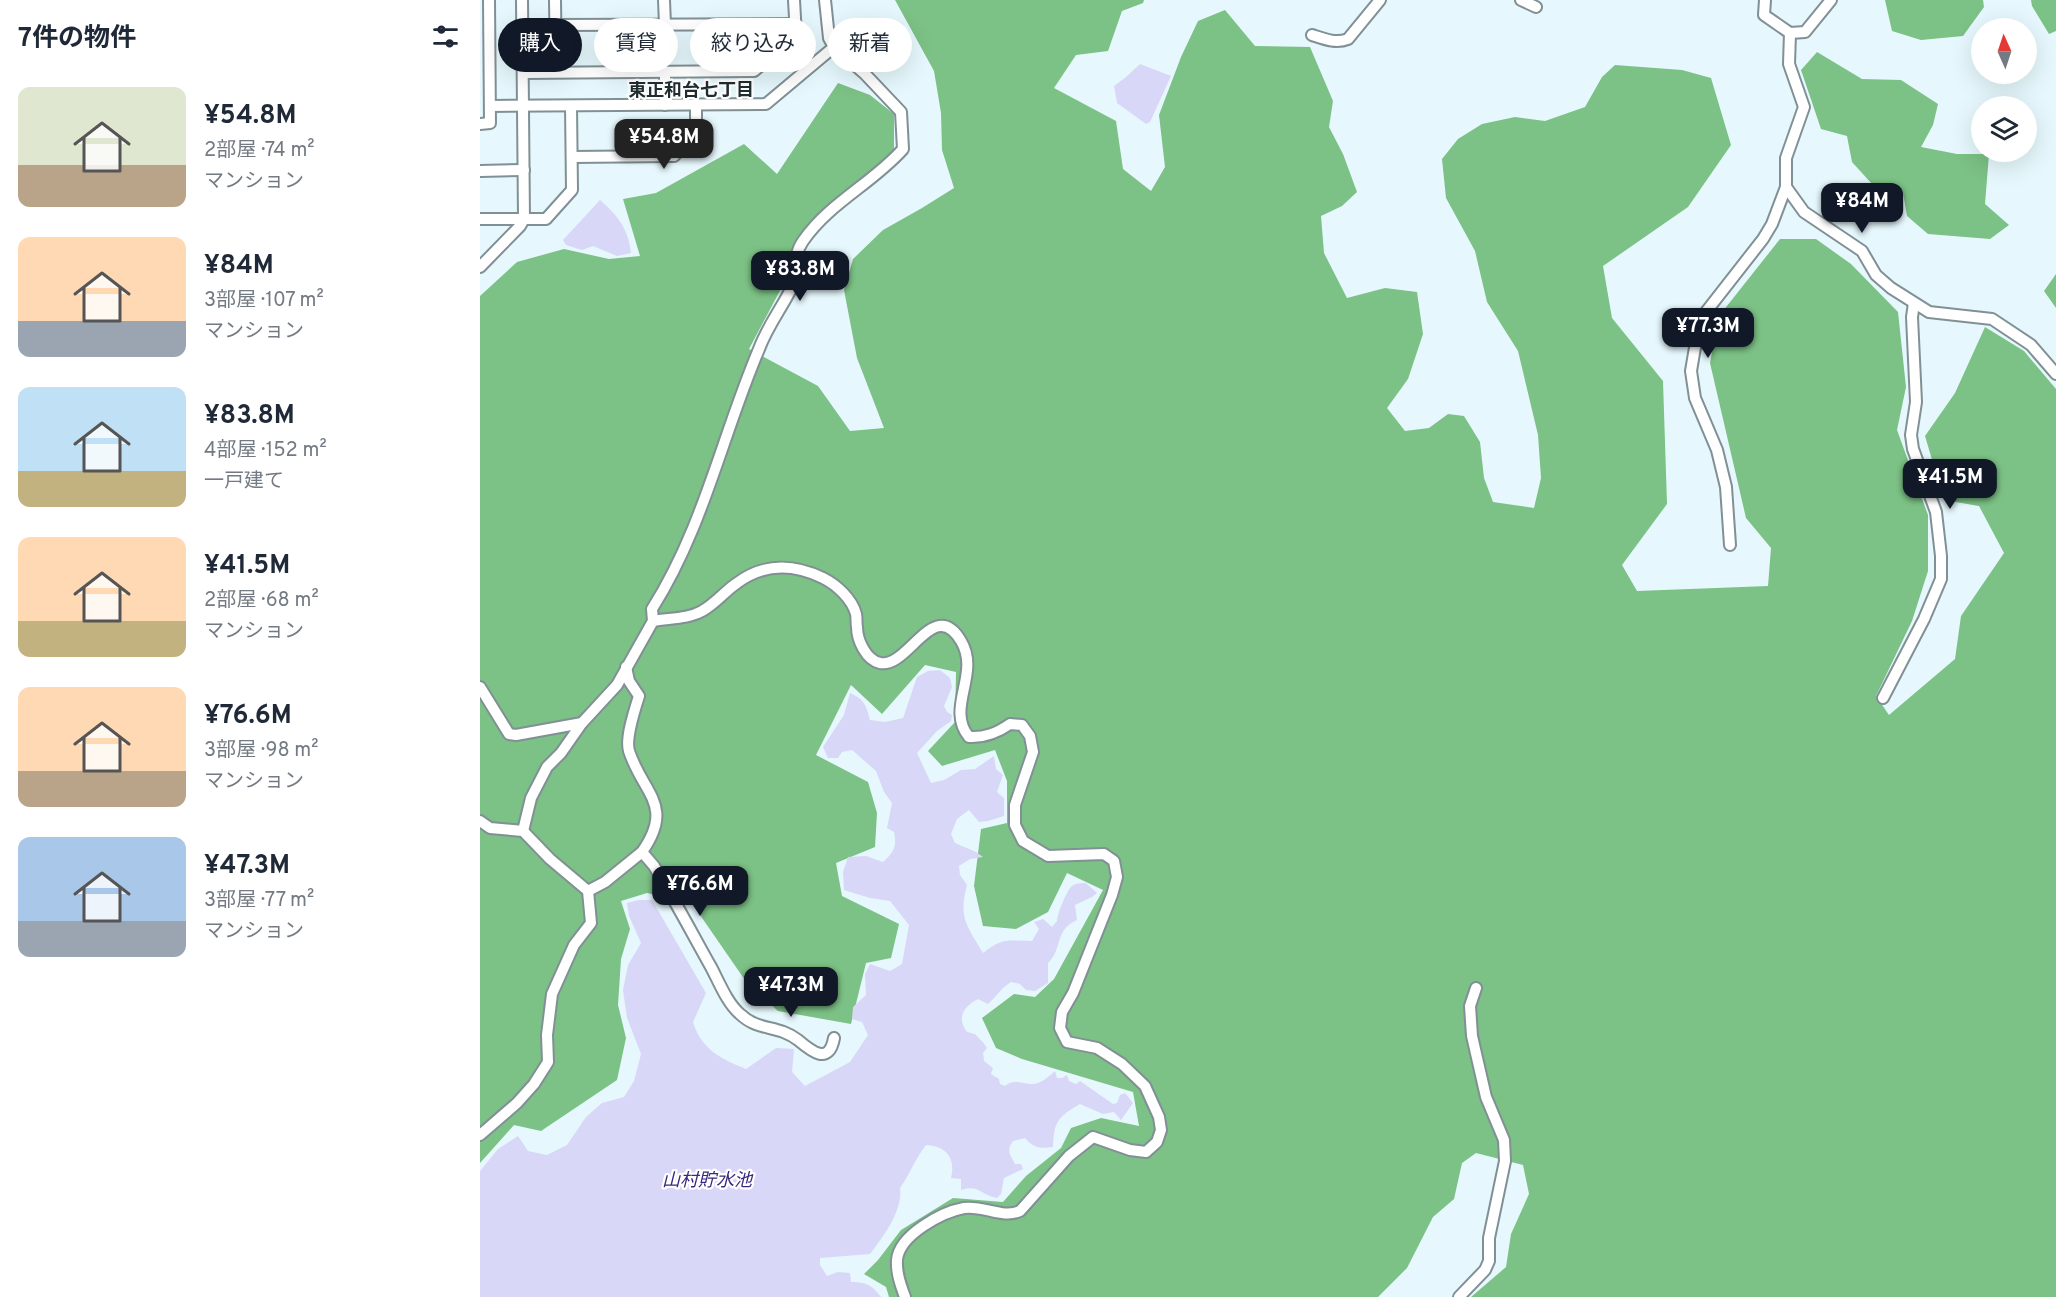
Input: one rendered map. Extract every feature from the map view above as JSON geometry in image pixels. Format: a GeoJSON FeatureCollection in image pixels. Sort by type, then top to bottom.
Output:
{"type":"FeatureCollection","features":[{"type":"Feature","properties":{"kind":"street"},"geometry":{"type":"LineString","coordinates":[[480,124],[490,123],[485,76],[485,27],[489,0]]}},
{"type":"Feature","properties":{"kind":"street"},"geometry":{"type":"LineString","coordinates":[[480,267],[524,219],[522,0]]}},
{"type":"Feature","properties":{"kind":"street"},"geometry":{"type":"LineString","coordinates":[[555,0],[556,18]]}},
{"type":"Feature","properties":{"kind":"street"},"geometry":{"type":"LineString","coordinates":[[664,0],[665,18]]}},
{"type":"Feature","properties":{"kind":"street"},"geometry":{"type":"LineString","coordinates":[[794,0],[796,18]]}},
{"type":"Feature","properties":{"kind":"street"},"geometry":{"type":"LineString","coordinates":[[825,0],[828,29]]}},
{"type":"Feature","properties":{"kind":"street"},"geometry":{"type":"LineString","coordinates":[[1312,35],[1331,41],[1348,39],[1380,0]]}},
{"type":"Feature","properties":{"kind":"street"},"geometry":{"type":"LineString","coordinates":[[1521,0],[1536,7]]}},
{"type":"Feature","properties":{"kind":"street"},"geometry":{"type":"LineString","coordinates":[[1765,0],[1764,15],[1790,33],[1805,32],[1830,0]]}},
{"type":"Feature","properties":{"kind":"street"},"geometry":{"type":"LineString","coordinates":[[1730,545],[1726,487],[1716,450],[1695,398],[1691,371],[1702,317],[1772,224],[1786,187],[1786,158],[1804,107],[1789,64],[1790,33]]}},
{"type":"Feature","properties":{"kind":"street"},"geometry":{"type":"LineString","coordinates":[[490,106],[766,104],[828,52]]}},
{"type":"Feature","properties":{"kind":"street"},"geometry":{"type":"LineString","coordinates":[[523,73],[556,72]]}},
{"type":"Feature","properties":{"kind":"street"},"geometry":{"type":"LineString","coordinates":[[665,72],[665,105]]}},
{"type":"Feature","properties":{"kind":"street"},"geometry":{"type":"LineString","coordinates":[[523,831],[531,798],[547,767],[561,753],[582,723],[617,685],[653,621],[652,609],[697,523],[759,349],[772,320],[793,285],[794,259],[802,242],[844,199],[882,171],[903,149],[901,112],[864,72]]}},
{"type":"Feature","properties":{"kind":"street"},"geometry":{"type":"LineString","coordinates":[[572,157],[674,156],[696,132],[696,105]]}},
{"type":"Feature","properties":{"kind":"street"},"geometry":{"type":"LineString","coordinates":[[480,219],[546,219],[572,190],[571,106]]}},
{"type":"Feature","properties":{"kind":"street"},"geometry":{"type":"LineString","coordinates":[[480,171],[524,170]]}},
{"type":"Feature","properties":{"kind":"street"},"geometry":{"type":"LineString","coordinates":[[1786,187],[1804,213],[1862,251],[1876,275],[1891,288],[1929,312],[1992,320],[2031,345],[2056,374]]}},
{"type":"Feature","properties":{"kind":"street"},"geometry":{"type":"LineString","coordinates":[[1883,698],[1924,619],[1941,579],[1936,512],[1913,449],[1911,435],[1916,402],[1912,317],[1914,303]]}},
{"type":"Feature","properties":{"kind":"street"},"geometry":{"type":"LineString","coordinates":[[653,621],[688,617],[703,611],[739,582],[762,569],[781,566],[797,568],[824,578],[849,598],[857,616],[856,630],[865,653],[874,661],[882,664],[903,655],[922,635],[932,629],[943,627],[954,631],[963,643],[969,659],[967,680],[960,705],[960,719],[965,733],[969,737],[979,737],[999,732],[1010,724],[1022,725],[1030,736],[1033,752],[1015,806],[1016,825],[1023,841],[1029,847],[1048,856],[1104,854],[1114,861],[1118,878],[1073,993],[1062,1012],[1060,1028],[1067,1042],[1097,1048],[1122,1064],[1145,1086],[1159,1117],[1161,1130],[1157,1142],[1152,1148],[1141,1152],[1093,1137],[1069,1156],[1020,1211],[1012,1215],[992,1210],[965,1208],[929,1222],[907,1239],[897,1258],[899,1279],[905,1297]]}},
{"type":"Feature","properties":{"kind":"street"},"geometry":{"type":"LineString","coordinates":[[588,891],[606,882],[642,852],[657,824],[657,807],[628,748],[639,696],[629,681],[626,666]]}},
{"type":"Feature","properties":{"kind":"street"},"geometry":{"type":"LineString","coordinates":[[480,687],[509,734],[516,735],[582,723]]}},
{"type":"Feature","properties":{"kind":"street"},"geometry":{"type":"LineString","coordinates":[[480,821],[490,828],[523,831],[550,859],[588,891],[591,923],[574,945],[552,994],[547,1035],[548,1062],[534,1084],[517,1103],[480,1135]]}},
{"type":"Feature","properties":{"kind":"street"},"geometry":{"type":"LineString","coordinates":[[642,852],[654,866],[735,1010],[758,1026],[786,1032],[815,1054],[822,1055],[827,1052],[834,1038]]}},
{"type":"Feature","properties":{"kind":"street"},"geometry":{"type":"LineString","coordinates":[[1459,1297],[1485,1270],[1489,1261],[1489,1238],[1505,1161],[1504,1140],[1486,1097],[1472,1036],[1470,1006],[1476,987]]}},
{"type":"Feature","properties":{"kind":"green space"},"geometry":{"type":"Polygon","coordinates":[[[895,0],[1144,0],[1143,3],[1122,11],[1108,51],[1076,55],[1054,88],[1116,121],[1123,169],[1151,191],[1165,167],[1159,115],[1181,57],[1198,21],[1225,10],[1255,46],[1310,47],[1333,101],[1329,127],[1343,154],[1357,192],[1342,206],[1321,216],[1324,253],[1347,298],[1385,288],[1417,292],[1423,334],[1408,379],[1387,408],[1405,431],[1429,428],[1448,414],[1464,416],[1480,442],[1484,478],[1493,502],[1534,508],[1541,478],[1538,435],[1518,351],[1487,302],[1475,251],[1446,198],[1442,159],[1458,139],[1482,124],[1515,117],[1545,121],[1585,107],[1602,77],[1615,65],[1682,70],[1711,78],[1731,145],[1688,207],[1603,266],[1612,318],[1663,381],[1667,504],[1622,565],[1637,591],[1768,586],[1771,548],[1746,518],[1710,363],[1719,316],[1780,239],[1816,239],[1851,264],[1898,312],[1906,387],[1897,430],[1928,515],[1928,571],[1912,621],[1876,696],[1889,715],[1955,659],[1961,616],[2004,553],[1979,506],[1944,500],[1925,436],[1955,393],[1985,327],[2024,351],[2056,389],[2056,1297],[1471,1297],[1506,1267],[1511,1234],[1529,1194],[1523,1165],[1476,1153],[1462,1163],[1454,1199],[1433,1217],[1407,1268],[1378,1297],[889,1297],[886,1287],[864,1274],[901,1230],[953,1198],[1003,1202],[1026,1176],[1061,1148],[1071,1128],[1101,1118],[1139,1126],[1133,1092],[1022,1059],[996,1048],[982,1018],[1014,994],[1035,997],[1054,979],[1103,890],[1067,873],[1048,912],[1016,929],[983,926],[974,886],[981,829],[1007,823],[1007,781],[995,750],[942,766],[928,751],[955,722],[956,672],[925,665],[882,714],[851,685],[816,755],[868,782],[877,813],[875,847],[836,863],[842,896],[899,924],[891,958],[866,963],[851,1024],[778,1011],[747,983],[691,902],[647,893],[621,901],[630,929],[621,959],[618,1005],[626,1038],[617,1080],[541,1131],[514,1125],[480,1163],[480,296],[517,262],[564,249],[609,259],[640,256],[623,199],[656,193],[744,144],[777,174],[838,83],[870,95],[894,114],[894,153],[838,197],[794,247],[783,285],[749,349],[818,386],[850,431],[884,428],[857,358],[844,290],[853,259],[883,230],[954,188],[942,150],[941,113],[934,71],[912,31],[912,18],[905,18],[895,0]]]}},
{"type":"Feature","properties":{"kind":"green space"},"geometry":{"type":"Polygon","coordinates":[[[1885,0],[1983,0],[1984,7],[1976,18],[1971,18],[1971,25],[1963,36],[1921,40],[1892,31],[1885,0]]]}},
{"type":"Feature","properties":{"kind":"green space"},"geometry":{"type":"Polygon","coordinates":[[[2031,0],[2056,0],[2056,31],[2049,34],[2032,6],[2031,0]]]}},
{"type":"Feature","properties":{"kind":"green space"},"geometry":{"type":"Polygon","coordinates":[[[1817,52],[1862,79],[1901,80],[1938,104],[1933,125],[1921,147],[1957,154],[1971,154],[1971,162],[1988,162],[1985,204],[2009,225],[1990,239],[1928,234],[1907,216],[1903,193],[1872,184],[1852,162],[1847,136],[1821,129],[1801,70],[1817,52]]]}},
{"type":"Feature","properties":{"kind":"green space"},"geometry":{"type":"Polygon","coordinates":[[[2056,274],[2056,308],[2044,291],[2056,274]]]}},
{"type":"Feature","properties":{"kind":"water"},"geometry":{"type":"Polygon","coordinates":[[[1140,64],[1171,76],[1150,122],[1146,124],[1117,103],[1114,86],[1140,64]]]}},
{"type":"Feature","properties":{"kind":"water"},"geometry":{"type":"Polygon","coordinates":[[[600,200],[621,223],[631,253],[617,256],[593,246],[582,250],[566,245],[563,240],[600,200]]]}},
{"type":"Feature","properties":{"kind":"water","name":"山村貯水池"},"geometry":{"type":"Polygon","coordinates":[[[940,670],[950,678],[952,687],[944,706],[952,715],[951,721],[937,731],[917,753],[931,783],[944,780],[961,770],[975,769],[994,756],[996,769],[1003,775],[997,792],[1004,798],[1004,816],[979,822],[969,810],[957,819],[951,834],[955,843],[983,857],[970,859],[959,866],[960,875],[967,885],[964,896],[964,914],[972,935],[983,953],[1001,942],[1032,941],[1039,929],[1034,922],[1043,919],[1052,927],[1057,921],[1065,897],[1074,885],[1086,883],[1097,893],[1075,905],[1077,920],[1065,929],[1053,958],[1048,963],[1048,983],[1035,991],[1026,990],[1020,984],[1011,982],[988,1004],[978,999],[963,1013],[964,1027],[967,1032],[975,1034],[986,1046],[983,1053],[984,1061],[993,1068],[991,1074],[999,1079],[1000,1084],[1005,1086],[1016,1082],[1037,1083],[1055,1071],[1057,1078],[1067,1075],[1069,1081],[1076,1084],[1080,1081],[1113,1104],[1117,1103],[1120,1095],[1125,1093],[1133,1103],[1121,1120],[1114,1112],[1103,1114],[1080,1104],[1062,1116],[1056,1125],[1053,1147],[1038,1147],[1025,1138],[1013,1141],[1009,1150],[1010,1155],[1015,1164],[1021,1164],[1023,1169],[1004,1178],[1001,1194],[997,1198],[972,1188],[961,1190],[961,1179],[951,1178],[952,1165],[948,1154],[939,1148],[926,1145],[900,1188],[896,1214],[870,1254],[820,1258],[820,1265],[827,1276],[838,1272],[850,1273],[851,1282],[868,1285],[881,1297],[480,1297],[480,1171],[498,1149],[518,1136],[528,1151],[547,1155],[567,1145],[586,1117],[602,1103],[624,1097],[634,1081],[641,1054],[627,1018],[623,990],[628,965],[641,943],[629,916],[627,903],[652,900],[706,993],[693,1022],[701,1039],[713,1052],[746,1069],[776,1048],[794,1049],[792,1072],[805,1086],[850,1062],[868,1035],[862,1022],[852,1019],[853,1007],[866,995],[865,974],[870,964],[890,971],[902,964],[909,925],[890,901],[844,890],[843,872],[848,857],[866,856],[883,862],[892,852],[895,845],[894,832],[887,828],[892,803],[884,792],[876,771],[852,750],[842,752],[838,758],[828,758],[823,747],[844,715],[850,693],[864,704],[870,720],[885,722],[903,718],[917,677],[928,671],[940,670]]]}},
{"type":"Feature","properties":{"kind":"district","name":"東正和台七丁目"},"geometry":{"type":"Point","coordinates":[691,90]}}]}
